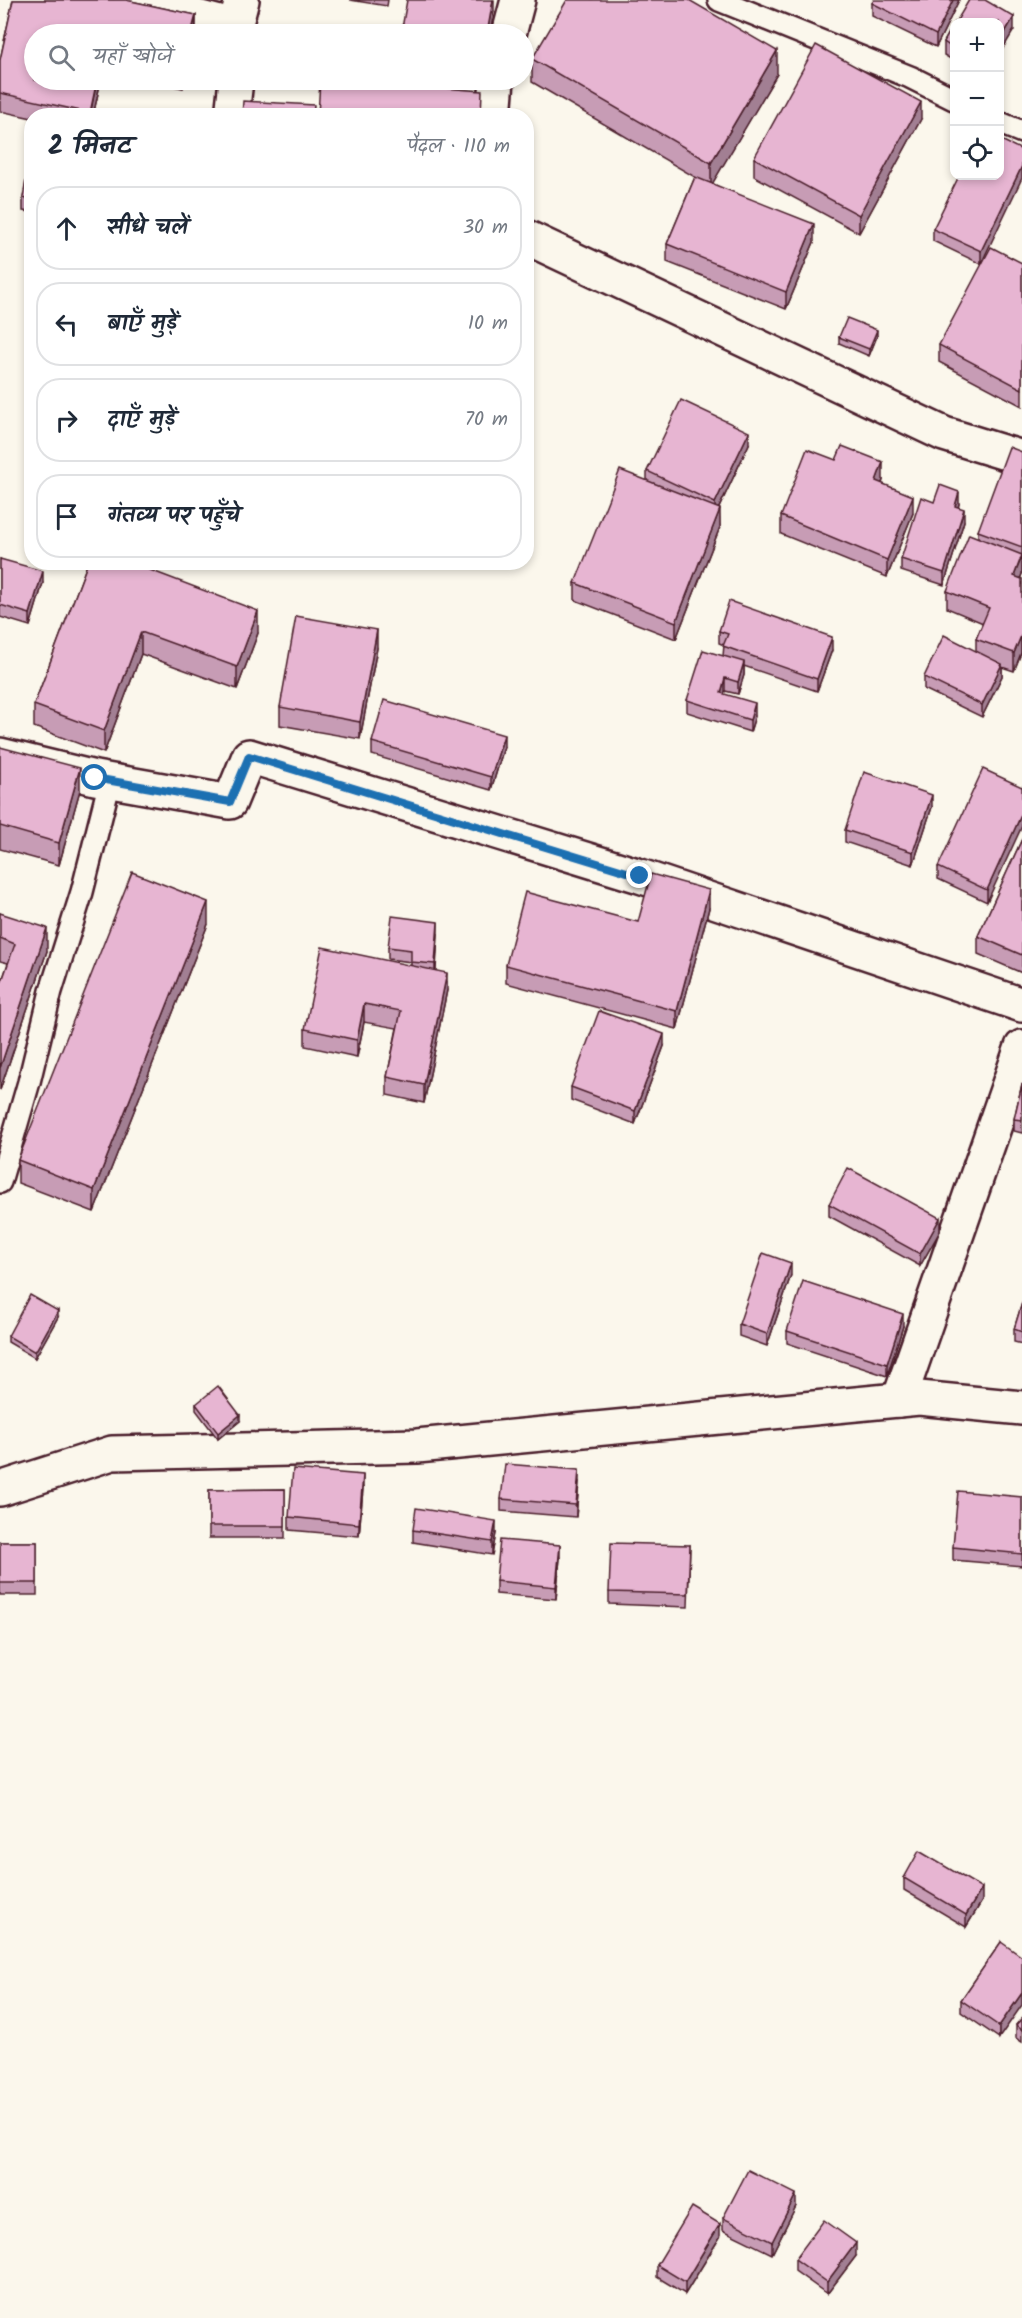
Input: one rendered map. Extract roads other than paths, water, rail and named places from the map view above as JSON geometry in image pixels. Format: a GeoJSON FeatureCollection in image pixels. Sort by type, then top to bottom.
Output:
{"type":"FeatureCollection","features":[{"type":"Feature","properties":{"kind":"street"},"geometry":{"type":"LineString","coordinates":[[131,0],[237,20]]}},
{"type":"Feature","properties":{"kind":"street"},"geometry":{"type":"LineString","coordinates":[[511,24],[518,0]]}},
{"type":"Feature","properties":{"kind":"street"},"geometry":{"type":"LineString","coordinates":[[233,108],[235,90]]}},
{"type":"Feature","properties":{"kind":"street"},"geometry":{"type":"LineString","coordinates":[[495,108],[496,90]]}},
{"type":"Feature","properties":{"kind":"street"},"geometry":{"type":"LineString","coordinates":[[534,241],[944,434],[1022,458]]}},
{"type":"Feature","properties":{"kind":"street"},"geometry":{"type":"LineString","coordinates":[[0,755],[110,781],[230,802],[249,756],[640,876],[1022,1005]]}},
{"type":"Feature","properties":{"kind":"street"},"geometry":{"type":"LineString","coordinates":[[898,1400],[1022,1047]]}},
{"type":"Feature","properties":{"kind":"street"},"geometry":{"type":"LineString","coordinates":[[0,1489],[112,1453],[417,1446],[919,1398],[1022,1408]]}},
{"type":"Feature","properties":{"kind":"lane"},"geometry":{"type":"LineString","coordinates":[[719,0],[910,77],[950,97]]}},
{"type":"Feature","properties":{"kind":"lane"},"geometry":{"type":"LineString","coordinates":[[1004,125],[1022,132]]}},
{"type":"Feature","properties":{"kind":"lane"},"geometry":{"type":"LineString","coordinates":[[0,1182],[29,1082],[51,991],[82,892],[110,781]]}}]}
